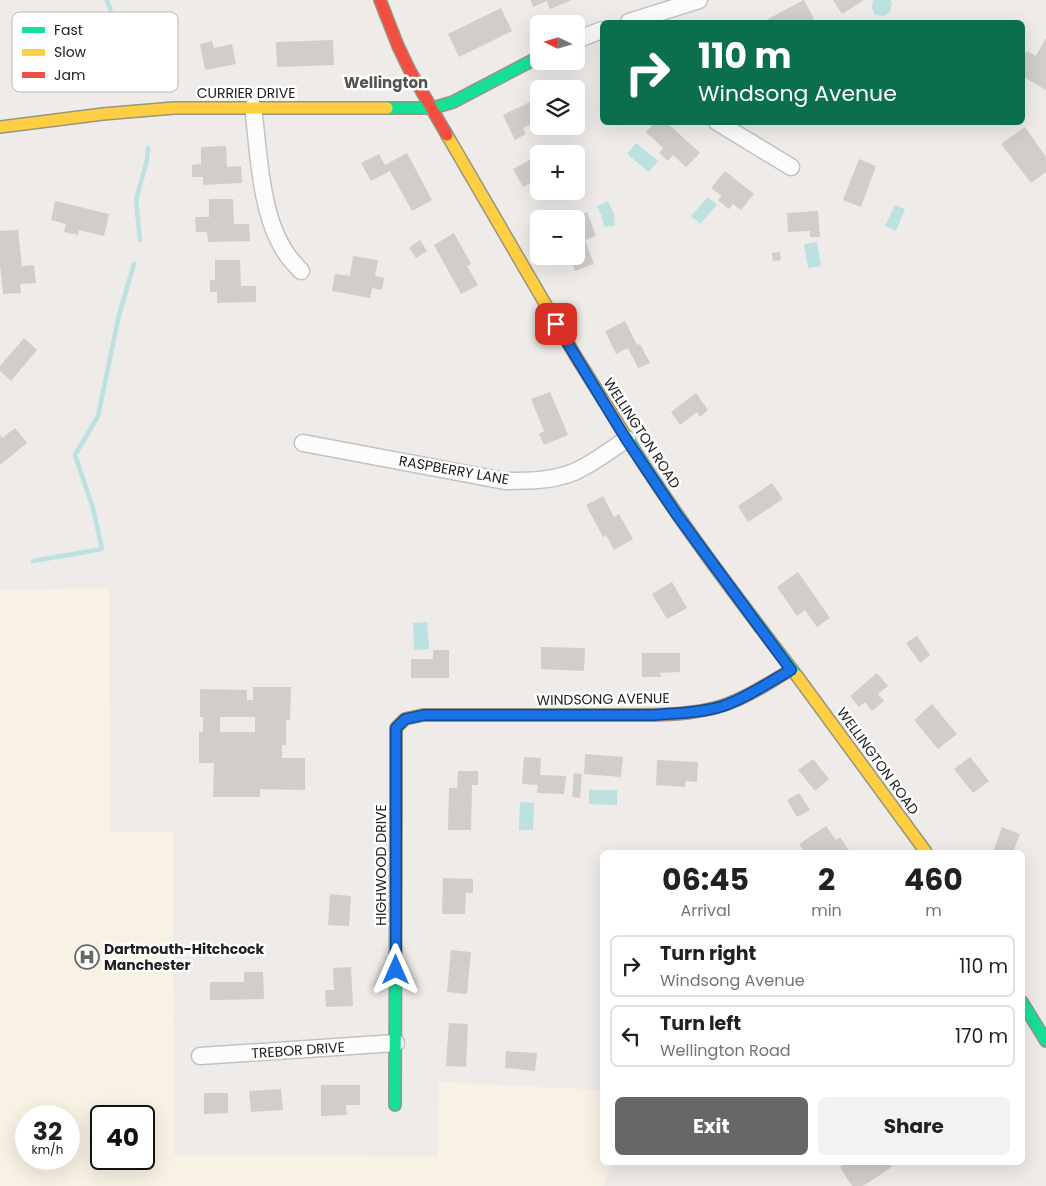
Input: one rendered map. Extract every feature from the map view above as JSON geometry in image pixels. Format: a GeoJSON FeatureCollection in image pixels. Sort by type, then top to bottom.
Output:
{"type":"FeatureCollection","features":[{"type":"Feature","properties":{"kind":"street","name":"WELLINGTON ROAD"},"geometry":{"type":"LineString","coordinates":[[380,0],[406,63],[575,355],[626,439],[708,559],[925,850]]}},
{"type":"Feature","properties":{"kind":"street"},"geometry":{"type":"LineString","coordinates":[[651,19],[699,0]]}},
{"type":"Feature","properties":{"kind":"street"},"geometry":{"type":"LineString","coordinates":[[585,37],[600,31]]}},
{"type":"Feature","properties":{"kind":"street","name":"CURRIER DRIVE"},"geometry":{"type":"LineString","coordinates":[[0,127],[103,114],[174,108],[433,108],[453,102],[530,62]]}},
{"type":"Feature","properties":{"kind":"street"},"geometry":{"type":"LineString","coordinates":[[253,107],[265,195],[273,229],[286,254],[301,271]]}},
{"type":"Feature","properties":{"kind":"street"},"geometry":{"type":"LineString","coordinates":[[721,125],[791,167]]}},
{"type":"Feature","properties":{"kind":"street","name":"RASPBERRY LANE"},"geometry":{"type":"LineString","coordinates":[[303,443],[505,481],[529,481],[553,478],[574,472],[626,439]]}},
{"type":"Feature","properties":{"kind":"street","name":"WINDSONG AVENUE"},"geometry":{"type":"LineString","coordinates":[[405,719],[424,715],[654,715],[682,713],[722,706],[738,700],[791,670]]}},
{"type":"Feature","properties":{"kind":"street","name":"HIGHWOOD DRIVE"},"geometry":{"type":"LineString","coordinates":[[395,1105],[396,728],[405,719]]}},
{"type":"Feature","properties":{"kind":"street"},"geometry":{"type":"LineString","coordinates":[[1025,1007],[1046,1041]]}},
{"type":"Feature","properties":{"kind":"street","name":"TREBOR DRIVE"},"geometry":{"type":"LineString","coordinates":[[200,1056],[396,1043]]}},
{"type":"Feature","properties":{"kind":"shaded area","name":"Dartmouth-Hitchcock Manchester"},"geometry":{"type":"Polygon","coordinates":[[[109,588],[110,832],[173,832],[174,1155],[438,1156],[439,1082],[600,1090],[600,1165],[610,1165],[604,1186],[0,1186],[0,590],[109,588]]]}},
{"type":"Feature","properties":{"kind":"water"},"geometry":{"type":"Polygon","coordinates":[[[873,0],[890,0],[892,3],[890,12],[884,16],[875,15],[872,8],[873,0]]]}},
{"type":"Feature","properties":{"kind":"water"},"geometry":{"type":"Polygon","coordinates":[[[636,143],[658,161],[649,172],[627,154],[636,143]]]}},
{"type":"Feature","properties":{"kind":"water"},"geometry":{"type":"Polygon","coordinates":[[[708,197],[717,205],[700,224],[691,216],[708,197]]]}},
{"type":"Feature","properties":{"kind":"water"},"geometry":{"type":"Polygon","coordinates":[[[608,201],[614,214],[615,226],[604,227],[597,206],[608,201]]]}},
{"type":"Feature","properties":{"kind":"water"},"geometry":{"type":"Polygon","coordinates":[[[895,205],[905,209],[896,231],[885,226],[895,205]]]}},
{"type":"Feature","properties":{"kind":"water"},"geometry":{"type":"Polygon","coordinates":[[[817,242],[821,266],[808,268],[804,244],[817,242]]]}},
{"type":"Feature","properties":{"kind":"water"},"geometry":{"type":"Polygon","coordinates":[[[427,622],[429,649],[414,650],[413,623],[427,622]]]}},
{"type":"Feature","properties":{"kind":"water"},"geometry":{"type":"Polygon","coordinates":[[[589,790],[617,790],[617,805],[589,804],[589,790]]]}},
{"type":"Feature","properties":{"kind":"water"},"geometry":{"type":"Polygon","coordinates":[[[520,802],[534,803],[533,830],[519,830],[520,802]]]}},
{"type":"Feature","properties":{"kind":"building"},"geometry":{"type":"Polygon","coordinates":[[[531,0],[572,0],[550,9],[547,1],[533,7],[531,0]]]}},
{"type":"Feature","properties":{"kind":"building"},"geometry":{"type":"Polygon","coordinates":[[[804,0],[814,19],[769,20],[804,0]]]}},
{"type":"Feature","properties":{"kind":"building"},"geometry":{"type":"Polygon","coordinates":[[[833,0],[864,0],[842,14],[833,0]]]}},
{"type":"Feature","properties":{"kind":"building"},"geometry":{"type":"Polygon","coordinates":[[[501,8],[512,31],[459,57],[448,34],[501,8]]]}},
{"type":"Feature","properties":{"kind":"building"},"geometry":{"type":"Polygon","coordinates":[[[1046,38],[1046,90],[1025,78],[1025,54],[1027,51],[1036,56],[1046,38]]]}},
{"type":"Feature","properties":{"kind":"building"},"geometry":{"type":"Polygon","coordinates":[[[333,40],[334,65],[277,67],[276,42],[333,40]]]}},
{"type":"Feature","properties":{"kind":"building"},"geometry":{"type":"Polygon","coordinates":[[[212,41],[214,48],[232,44],[236,64],[205,70],[200,44],[212,41]]]}},
{"type":"Feature","properties":{"kind":"building"},"geometry":{"type":"Polygon","coordinates":[[[530,102],[530,124],[523,128],[526,134],[515,140],[503,115],[530,102]]]}},
{"type":"Feature","properties":{"kind":"building"},"geometry":{"type":"Polygon","coordinates":[[[652,125],[669,125],[700,153],[686,167],[673,155],[668,161],[659,153],[663,148],[646,132],[652,125]]]}},
{"type":"Feature","properties":{"kind":"building"},"geometry":{"type":"Polygon","coordinates":[[[1025,127],[1046,157],[1046,172],[1031,183],[1001,144],[1025,127]]]}},
{"type":"Feature","properties":{"kind":"building"},"geometry":{"type":"Polygon","coordinates":[[[226,146],[227,167],[241,166],[242,183],[203,185],[203,177],[192,177],[192,165],[201,164],[201,147],[226,146]]]}},
{"type":"Feature","properties":{"kind":"building"},"geometry":{"type":"Polygon","coordinates":[[[407,153],[432,200],[412,211],[390,171],[371,181],[361,163],[379,154],[385,165],[407,153]]]}},
{"type":"Feature","properties":{"kind":"building"},"geometry":{"type":"Polygon","coordinates":[[[859,159],[876,166],[861,207],[843,200],[859,159]]]}},
{"type":"Feature","properties":{"kind":"building"},"geometry":{"type":"Polygon","coordinates":[[[530,160],[530,183],[523,187],[513,169],[530,160]]]}},
{"type":"Feature","properties":{"kind":"building"},"geometry":{"type":"Polygon","coordinates":[[[725,171],[754,194],[741,210],[733,204],[729,209],[718,200],[722,196],[711,188],[725,171]]]}},
{"type":"Feature","properties":{"kind":"building"},"geometry":{"type":"Polygon","coordinates":[[[209,199],[233,199],[234,224],[249,224],[250,241],[208,242],[207,232],[196,232],[195,217],[209,217],[209,199]]]}},
{"type":"Feature","properties":{"kind":"building"},"geometry":{"type":"Polygon","coordinates":[[[55,201],[109,214],[104,236],[79,230],[78,235],[64,232],[66,224],[51,220],[55,201]]]}},
{"type":"Feature","properties":{"kind":"building"},"geometry":{"type":"Polygon","coordinates":[[[818,211],[820,237],[810,237],[810,231],[788,232],[787,213],[818,211]]]}},
{"type":"Feature","properties":{"kind":"building"},"geometry":{"type":"Polygon","coordinates":[[[587,212],[596,236],[585,240],[585,213],[587,212]]]}},
{"type":"Feature","properties":{"kind":"building"},"geometry":{"type":"Polygon","coordinates":[[[18,230],[22,266],[34,265],[36,283],[20,284],[21,293],[3,294],[0,265],[0,231],[18,230]]]}},
{"type":"Feature","properties":{"kind":"building"},"geometry":{"type":"Polygon","coordinates":[[[454,233],[471,264],[467,266],[478,285],[461,294],[434,245],[454,233]]]}},
{"type":"Feature","properties":{"kind":"building"},"geometry":{"type":"Polygon","coordinates":[[[420,240],[427,251],[416,258],[409,248],[420,240]]]}},
{"type":"Feature","properties":{"kind":"building"},"geometry":{"type":"Polygon","coordinates":[[[585,240],[594,264],[575,271],[573,265],[585,265],[585,240]]]}},
{"type":"Feature","properties":{"kind":"building"},"geometry":{"type":"Polygon","coordinates":[[[780,252],[781,260],[773,261],[772,253],[780,252]]]}},
{"type":"Feature","properties":{"kind":"building"},"geometry":{"type":"Polygon","coordinates":[[[353,256],[378,260],[375,276],[384,278],[382,290],[372,288],[370,298],[332,291],[335,274],[350,276],[353,256]]]}},
{"type":"Feature","properties":{"kind":"building"},"geometry":{"type":"Polygon","coordinates":[[[215,260],[240,260],[241,286],[256,286],[256,302],[217,303],[217,292],[210,292],[210,280],[215,280],[215,260]]]}},
{"type":"Feature","properties":{"kind":"building"},"geometry":{"type":"Polygon","coordinates":[[[625,321],[637,345],[640,344],[650,363],[638,368],[628,348],[616,354],[605,331],[625,321]]]}},
{"type":"Feature","properties":{"kind":"building"},"geometry":{"type":"Polygon","coordinates":[[[24,338],[37,350],[11,381],[0,371],[0,366],[24,338]]]}},
{"type":"Feature","properties":{"kind":"building"},"geometry":{"type":"Polygon","coordinates":[[[550,392],[568,435],[544,445],[539,434],[544,431],[531,399],[550,392]]]}},
{"type":"Feature","properties":{"kind":"building"},"geometry":{"type":"Polygon","coordinates":[[[696,393],[708,410],[700,417],[697,412],[680,425],[671,412],[696,393]]]}},
{"type":"Feature","properties":{"kind":"building"},"geometry":{"type":"Polygon","coordinates":[[[15,428],[27,443],[0,465],[0,435],[2,438],[15,428]]]}},
{"type":"Feature","properties":{"kind":"building"},"geometry":{"type":"Polygon","coordinates":[[[772,483],[783,499],[748,522],[738,506],[772,483]]]}},
{"type":"Feature","properties":{"kind":"building"},"geometry":{"type":"Polygon","coordinates":[[[603,496],[614,517],[619,514],[633,539],[614,550],[606,535],[603,537],[586,505],[603,496]]]}},
{"type":"Feature","properties":{"kind":"building"},"geometry":{"type":"Polygon","coordinates":[[[798,572],[830,618],[817,627],[805,610],[797,616],[777,587],[798,572]]]}},
{"type":"Feature","properties":{"kind":"building"},"geometry":{"type":"Polygon","coordinates":[[[672,582],[687,608],[667,619],[652,594],[672,582]]]}},
{"type":"Feature","properties":{"kind":"building"},"geometry":{"type":"Polygon","coordinates":[[[917,636],[930,655],[920,663],[906,643],[917,636]]]}},
{"type":"Feature","properties":{"kind":"building"},"geometry":{"type":"Polygon","coordinates":[[[541,647],[585,648],[584,671],[541,669],[541,647]]]}},
{"type":"Feature","properties":{"kind":"building"},"geometry":{"type":"Polygon","coordinates":[[[433,650],[449,650],[449,678],[411,678],[411,659],[433,659],[433,650]]]}},
{"type":"Feature","properties":{"kind":"building"},"geometry":{"type":"Polygon","coordinates":[[[642,653],[680,653],[680,672],[660,673],[661,677],[642,677],[642,653]]]}},
{"type":"Feature","properties":{"kind":"building"},"geometry":{"type":"Polygon","coordinates":[[[877,673],[888,686],[878,694],[884,701],[872,711],[865,702],[859,707],[850,696],[877,673]]]}},
{"type":"Feature","properties":{"kind":"building"},"geometry":{"type":"Polygon","coordinates":[[[253,687],[291,687],[290,720],[286,720],[286,745],[282,745],[282,758],[305,758],[305,790],[260,789],[260,797],[213,797],[214,763],[199,763],[199,732],[203,732],[203,717],[200,717],[200,689],[247,690],[247,700],[253,700],[253,687]],[[220,717],[220,732],[255,732],[255,717],[220,717]]]}},
{"type":"Feature","properties":{"kind":"building"},"geometry":{"type":"Polygon","coordinates":[[[932,704],[957,734],[938,749],[914,720],[932,704]]]}},
{"type":"Feature","properties":{"kind":"building"},"geometry":{"type":"Polygon","coordinates":[[[585,754],[623,757],[621,777],[584,774],[585,754]]]}},
{"type":"Feature","properties":{"kind":"building"},"geometry":{"type":"Polygon","coordinates":[[[524,757],[541,758],[540,775],[566,776],[564,794],[537,793],[538,785],[522,784],[524,757]]]}},
{"type":"Feature","properties":{"kind":"building"},"geometry":{"type":"Polygon","coordinates":[[[970,757],[989,781],[973,793],[954,769],[970,757]]]}},
{"type":"Feature","properties":{"kind":"building"},"geometry":{"type":"Polygon","coordinates":[[[813,759],[829,779],[815,791],[798,770],[813,759]]]}},
{"type":"Feature","properties":{"kind":"building"},"geometry":{"type":"Polygon","coordinates":[[[657,760],[698,762],[697,782],[686,781],[685,787],[656,785],[657,760]]]}},
{"type":"Feature","properties":{"kind":"building"},"geometry":{"type":"Polygon","coordinates":[[[458,771],[478,771],[478,785],[472,785],[471,830],[448,830],[449,788],[457,788],[458,771]]]}},
{"type":"Feature","properties":{"kind":"building"},"geometry":{"type":"Polygon","coordinates":[[[574,773],[582,774],[580,798],[572,797],[574,773]]]}},
{"type":"Feature","properties":{"kind":"building"},"geometry":{"type":"Polygon","coordinates":[[[799,793],[810,810],[797,817],[787,800],[799,793]]]}},
{"type":"Feature","properties":{"kind":"building"},"geometry":{"type":"Polygon","coordinates":[[[826,826],[836,840],[840,837],[849,850],[804,850],[799,844],[826,826]]]}},
{"type":"Feature","properties":{"kind":"building"},"geometry":{"type":"Polygon","coordinates":[[[1002,827],[1020,834],[1014,850],[994,850],[1002,827]]]}},
{"type":"Feature","properties":{"kind":"building"},"geometry":{"type":"Polygon","coordinates":[[[443,878],[473,879],[473,893],[466,893],[465,914],[442,914],[443,878]]]}},
{"type":"Feature","properties":{"kind":"building"},"geometry":{"type":"Polygon","coordinates":[[[330,894],[351,896],[349,926],[328,925],[330,894]]]}},
{"type":"Feature","properties":{"kind":"building"},"geometry":{"type":"Polygon","coordinates":[[[451,950],[471,952],[467,994],[447,992],[451,950]]]}},
{"type":"Feature","properties":{"kind":"building"},"geometry":{"type":"Polygon","coordinates":[[[351,967],[353,1006],[326,1007],[325,990],[334,990],[333,968],[351,967]]]}},
{"type":"Feature","properties":{"kind":"building"},"geometry":{"type":"Polygon","coordinates":[[[244,972],[263,972],[264,999],[210,1000],[210,982],[244,982],[244,972]]]}},
{"type":"Feature","properties":{"kind":"building"},"geometry":{"type":"Polygon","coordinates":[[[449,1023],[468,1024],[466,1067],[446,1066],[449,1023]]]}},
{"type":"Feature","properties":{"kind":"building"},"geometry":{"type":"Polygon","coordinates":[[[506,1051],[537,1053],[535,1071],[505,1068],[506,1051]]]}},
{"type":"Feature","properties":{"kind":"building"},"geometry":{"type":"Polygon","coordinates":[[[321,1085],[360,1085],[360,1105],[346,1105],[347,1115],[321,1116],[321,1085]]]}},
{"type":"Feature","properties":{"kind":"building"},"geometry":{"type":"Polygon","coordinates":[[[281,1089],[283,1110],[251,1112],[249,1091],[281,1089]]]}},
{"type":"Feature","properties":{"kind":"building"},"geometry":{"type":"Polygon","coordinates":[[[204,1093],[228,1093],[228,1113],[204,1114],[204,1093]]]}},
{"type":"Feature","properties":{"kind":"building"},"geometry":{"type":"Polygon","coordinates":[[[842,1165],[891,1165],[892,1167],[863,1186],[852,1186],[840,1167],[842,1165]]]}},
{"type":"Feature","properties":{"kind":"waterway"},"geometry":{"type":"LineString","coordinates":[[107,0],[111,12]]}},
{"type":"Feature","properties":{"kind":"waterway"},"geometry":{"type":"LineString","coordinates":[[140,240],[136,200],[147,160],[148,148]]}},
{"type":"Feature","properties":{"kind":"waterway"},"geometry":{"type":"LineString","coordinates":[[33,561],[102,549],[93,508],[75,455],[98,416],[119,315],[134,264]]}},
{"type":"Feature","properties":{"kind":"traffic: fast"},"geometry":{"type":"LineString","coordinates":[[387,108],[433,108],[453,102],[530,62]]}},
{"type":"Feature","properties":{"kind":"traffic: fast"},"geometry":{"type":"LineString","coordinates":[[625,435],[686,527],[797,676]]}},
{"type":"Feature","properties":{"kind":"traffic: fast"},"geometry":{"type":"LineString","coordinates":[[395,1105],[396,802]]}},
{"type":"Feature","properties":{"kind":"traffic: fast"},"geometry":{"type":"LineString","coordinates":[[1025,1007],[1046,1041]]}},
{"type":"Feature","properties":{"kind":"traffic: slow"},"geometry":{"type":"LineString","coordinates":[[0,127],[103,114],[174,108],[387,108]]}},
{"type":"Feature","properties":{"kind":"traffic: slow"},"geometry":{"type":"LineString","coordinates":[[447,135],[575,355],[625,435]]}},
{"type":"Feature","properties":{"kind":"traffic: slow"},"geometry":{"type":"LineString","coordinates":[[797,676],[925,850]]}},
{"type":"Feature","properties":{"kind":"traffic: slow"},"geometry":{"type":"LineString","coordinates":[[396,802],[396,728],[405,719],[423,715],[638,715]]}},
{"type":"Feature","properties":{"kind":"traffic: jam"},"geometry":{"type":"LineString","coordinates":[[380,0],[410,71],[447,135]]}},
{"type":"Feature","properties":{"kind":"traffic: jam"},"geometry":{"type":"LineString","coordinates":[[638,715],[675,714],[701,711],[725,705],[758,690],[791,670]]}},
{"type":"Feature","properties":{"kind":"place","name":"Dartmouth-Hitchcock Manchester"},"geometry":{"type":"Point","coordinates":[87,957]}},
{"type":"Feature","properties":{"kind":"district","name":"Wellington"},"geometry":{"type":"Point","coordinates":[386,82]}},
{"type":"Feature","properties":{"kind":"route"},"geometry":{"type":"LineString","coordinates":[[396,970],[396,728],[405,719],[424,715],[654,715],[707,710],[738,700],[791,670],[677,515],[626,439],[556,324]]}}]}
